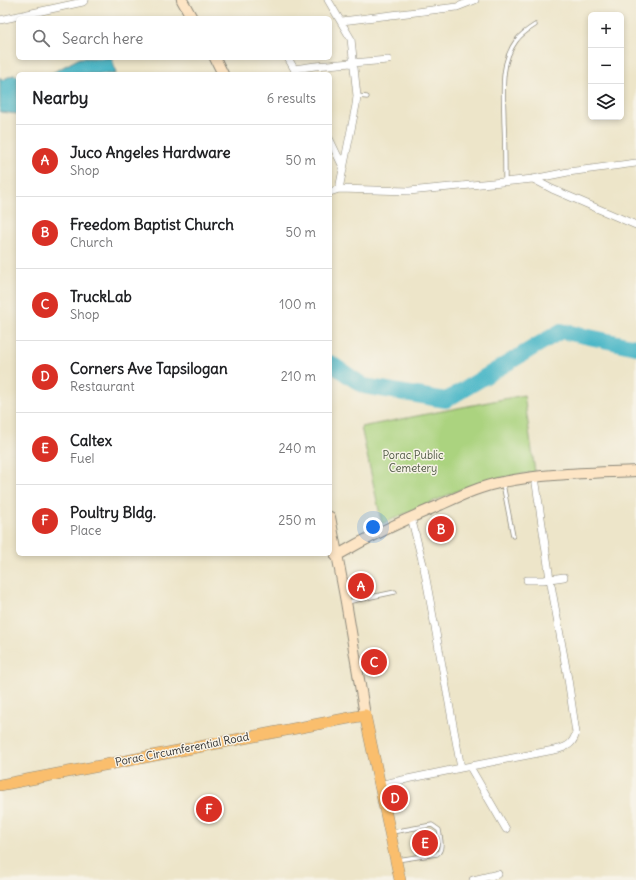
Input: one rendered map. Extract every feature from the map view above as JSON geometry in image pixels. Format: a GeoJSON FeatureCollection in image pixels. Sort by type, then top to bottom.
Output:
{"type":"FeatureCollection","features":[{"type":"Feature","properties":{"kind":"main road","name":"Porac Circumferential Road"},"geometry":{"type":"LineString","coordinates":[[0,785],[364,715]]}},
{"type":"Feature","properties":{"kind":"main road"},"geometry":{"type":"LineString","coordinates":[[364,715],[378,785],[400,880]]}},
{"type":"Feature","properties":{"kind":"street"},"geometry":{"type":"LineString","coordinates":[[18,16],[83,2],[85,0]]}},
{"type":"Feature","properties":{"kind":"street"},"geometry":{"type":"LineString","coordinates":[[182,0],[191,16]]}},
{"type":"Feature","properties":{"kind":"street"},"geometry":{"type":"LineString","coordinates":[[328,0],[352,39],[357,96],[339,189]]}},
{"type":"Feature","properties":{"kind":"street"},"geometry":{"type":"LineString","coordinates":[[342,21],[457,7],[475,0]]}},
{"type":"Feature","properties":{"kind":"street"},"geometry":{"type":"LineString","coordinates":[[0,20],[16,17]]}},
{"type":"Feature","properties":{"kind":"street"},"geometry":{"type":"LineString","coordinates":[[215,60],[222,72]]}},
{"type":"Feature","properties":{"kind":"street"},"geometry":{"type":"LineString","coordinates":[[289,60],[296,72],[315,66],[388,60]]}},
{"type":"Feature","properties":{"kind":"street"},"geometry":{"type":"LineString","coordinates":[[332,144],[343,167]]}},
{"type":"Feature","properties":{"kind":"street"},"geometry":{"type":"LineString","coordinates":[[332,191],[339,189],[409,191],[505,181],[533,180],[568,172],[636,163]]}},
{"type":"Feature","properties":{"kind":"street"},"geometry":{"type":"LineString","coordinates":[[533,180],[604,213],[636,225]]}},
{"type":"Feature","properties":{"kind":"street"},"geometry":{"type":"LineString","coordinates":[[336,556],[358,543],[410,517],[467,493],[503,482],[535,477],[636,471]]}},
{"type":"Feature","properties":{"kind":"street"},"geometry":{"type":"LineString","coordinates":[[378,785],[559,749],[568,746],[574,740],[576,733],[550,579],[535,477]]}},
{"type":"Feature","properties":{"kind":"street"},"geometry":{"type":"LineString","coordinates":[[410,517],[424,568],[461,768]]}},
{"type":"Feature","properties":{"kind":"street"},"geometry":{"type":"LineString","coordinates":[[332,530],[346,602],[364,715]]}},
{"type":"Feature","properties":{"kind":"street"},"geometry":{"type":"LineString","coordinates":[[527,580],[564,577]]}},
{"type":"Feature","properties":{"kind":"street"},"geometry":{"type":"LineString","coordinates":[[470,767],[506,829]]}},
{"type":"Feature","properties":{"kind":"street"},"geometry":{"type":"LineString","coordinates":[[473,880],[498,874]]}},
{"type":"Feature","properties":{"kind":"lane"},"geometry":{"type":"LineString","coordinates":[[505,181],[504,82],[506,65],[508,56],[515,41],[534,25]]}},
{"type":"Feature","properties":{"kind":"lane"},"geometry":{"type":"LineString","coordinates":[[357,96],[367,97]]}},
{"type":"Feature","properties":{"kind":"lane"},"geometry":{"type":"LineString","coordinates":[[503,482],[513,536]]}},
{"type":"Feature","properties":{"kind":"lane"},"geometry":{"type":"LineString","coordinates":[[346,602],[395,592]]}},
{"type":"Feature","properties":{"kind":"lane"},"geometry":{"type":"LineString","coordinates":[[389,832],[432,825],[438,830],[441,847],[440,852],[395,861]]}},
{"type":"Feature","properties":{"kind":"green space","name":"Porac Public Cemetery"},"geometry":{"type":"Polygon","coordinates":[[[524,395],[535,472],[489,480],[464,488],[382,524],[361,427],[524,395]]]}},
{"type":"Feature","properties":{"kind":"water"},"geometry":{"type":"Polygon","coordinates":[[[76,60],[112,60],[116,72],[54,72],[76,60]]]}},
{"type":"Feature","properties":{"kind":"water"},"geometry":{"type":"Polygon","coordinates":[[[13,75],[16,76],[16,114],[0,112],[0,77],[2,80],[13,75]]]}},
{"type":"Feature","properties":{"kind":"waterway"},"geometry":{"type":"LineString","coordinates":[[332,364],[364,386],[446,400],[561,331],[636,347]]}},
{"type":"Feature","properties":{"kind":"place","name":"Freedom Baptist Church"},"geometry":{"type":"Point","coordinates":[441,529]}},
{"type":"Feature","properties":{"kind":"place","name":"Juco Angeles Hardware"},"geometry":{"type":"Point","coordinates":[361,586]}},
{"type":"Feature","properties":{"kind":"place","name":"TruckLab"},"geometry":{"type":"Point","coordinates":[374,662]}},
{"type":"Feature","properties":{"kind":"place","name":"Corners Ave Tapsilogan"},"geometry":{"type":"Point","coordinates":[395,798]}},
{"type":"Feature","properties":{"kind":"place","name":"Poultry Bldg."},"geometry":{"type":"Point","coordinates":[209,809]}},
{"type":"Feature","properties":{"kind":"place","name":"Caltex"},"geometry":{"type":"Point","coordinates":[425,843]}}]}
